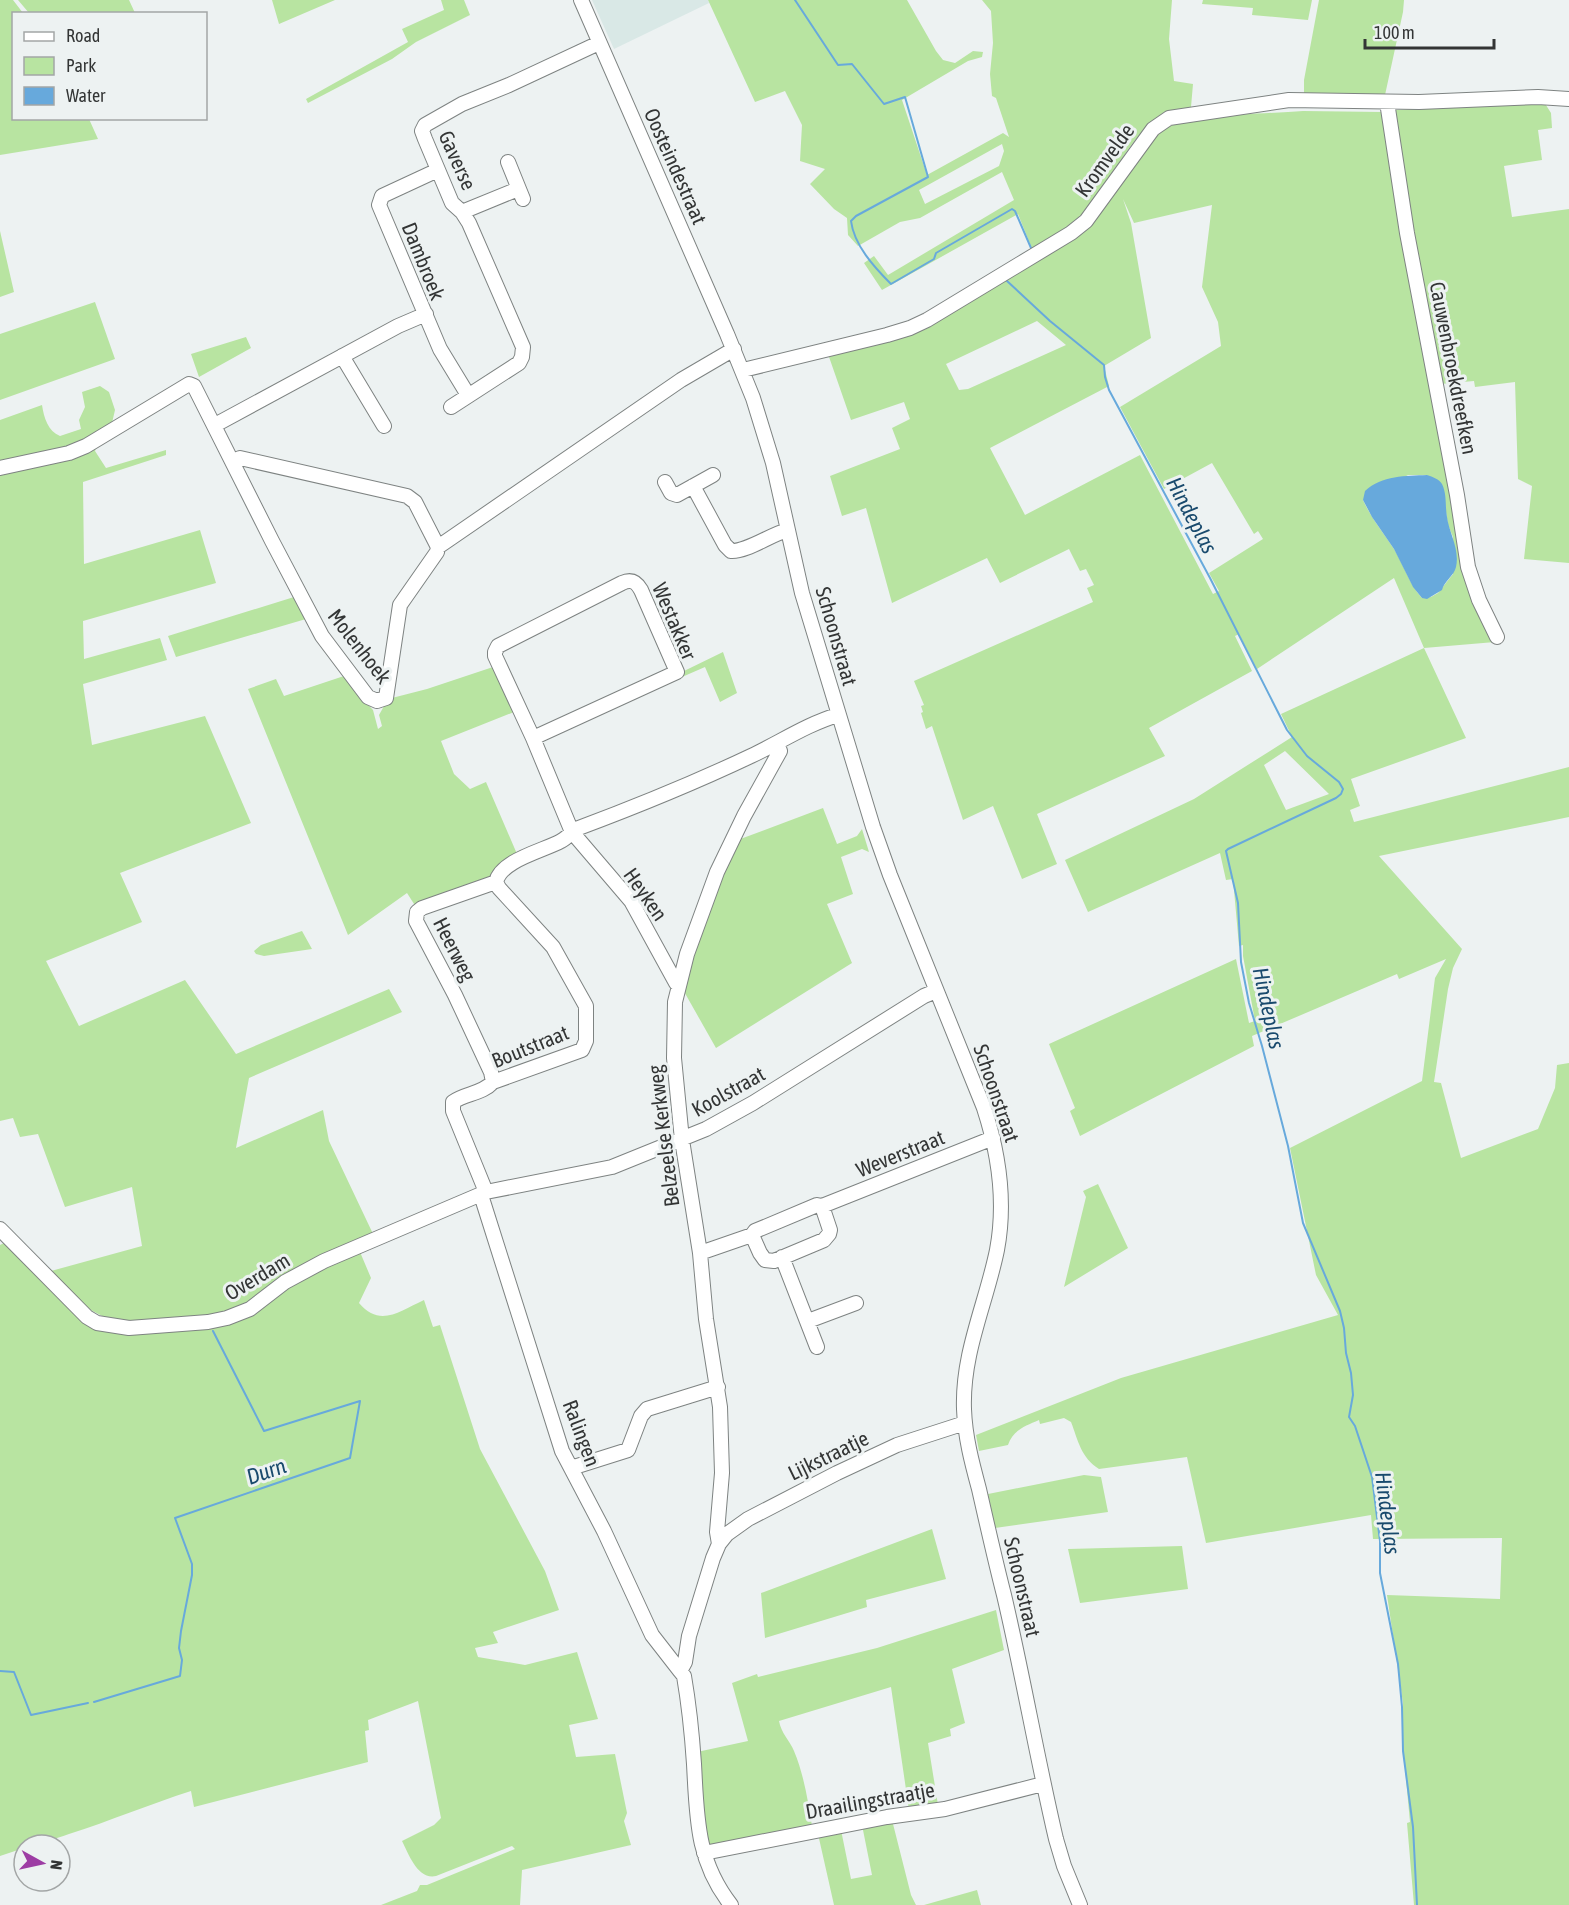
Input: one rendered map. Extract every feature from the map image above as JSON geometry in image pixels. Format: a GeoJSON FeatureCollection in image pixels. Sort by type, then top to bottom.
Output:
{"type":"FeatureCollection","features":[{"type":"Feature","properties":{"kind":"street","name":"Oosteindestraat"},"geometry":{"type":"LineString","coordinates":[[581,0],[734,349]]}},
{"type":"Feature","properties":{"kind":"street","name":"Gaverse"},"geometry":{"type":"LineString","coordinates":[[451,407],[519,363],[523,347],[469,223],[452,203],[422,131],[425,125],[462,104],[599,43]]}},
{"type":"Feature","properties":{"kind":"street","name":"Kromvelde"},"geometry":{"type":"LineString","coordinates":[[743,370],[893,333],[927,320],[1071,233],[1086,221],[1153,129],[1169,118],[1289,100],[1387,102],[1538,97],[1569,99]]}},
{"type":"Feature","properties":{"kind":"street","name":"Cauwenbroekdreefken"},"geometry":{"type":"LineString","coordinates":[[1387,102],[1407,233],[1457,495],[1468,567],[1479,600],[1497,637]]}},
{"type":"Feature","properties":{"kind":"street"},"geometry":{"type":"LineString","coordinates":[[462,212],[520,194],[508,162]]}},
{"type":"Feature","properties":{"kind":"street","name":"Dambroek"},"geometry":{"type":"LineString","coordinates":[[215,425],[398,326],[426,314],[379,205],[382,196],[438,170]]}},
{"type":"Feature","properties":{"kind":"street"},"geometry":{"type":"LineString","coordinates":[[426,314],[440,349],[468,395]]}},
{"type":"Feature","properties":{"kind":"street","name":"Schoonstraat"},"geometry":{"type":"LineString","coordinates":[[734,349],[767,440],[802,593],[880,849],[984,1107],[993,1138],[1001,1186],[999,1235],[970,1346],[964,1392],[965,1424],[1043,1784],[1064,1866],[1080,1905]]}},
{"type":"Feature","properties":{"kind":"street","name":"Molenhoek"},"geometry":{"type":"LineString","coordinates":[[0,468],[52,458],[86,446],[189,384],[194,386],[322,636],[364,692],[373,700],[386,698],[400,605],[437,552],[438,547],[681,380],[734,349]]}},
{"type":"Feature","properties":{"kind":"street"},"geometry":{"type":"LineString","coordinates":[[342,356],[379,423]]}},
{"type":"Feature","properties":{"kind":"street"},"geometry":{"type":"LineString","coordinates":[[233,461],[240,458],[407,496],[415,502],[438,547]]}},
{"type":"Feature","properties":{"kind":"street"},"geometry":{"type":"LineString","coordinates":[[665,482],[674,494],[713,475]]}},
{"type":"Feature","properties":{"kind":"street"},"geometry":{"type":"LineString","coordinates":[[693,486],[725,545],[732,551],[739,551],[788,530]]}},
{"type":"Feature","properties":{"kind":"street","name":"Westakker"},"geometry":{"type":"LineString","coordinates":[[632,580],[638,585],[677,670],[676,674],[533,738],[495,656],[498,646],[632,580]]}},
{"type":"Feature","properties":{"kind":"street"},"geometry":{"type":"LineString","coordinates":[[496,882],[500,872],[505,868],[563,840],[576,829],[708,776],[838,715]]}},
{"type":"Feature","properties":{"kind":"street"},"geometry":{"type":"LineString","coordinates":[[533,738],[572,832]]}},
{"type":"Feature","properties":{"kind":"street","name":"Belzeelse Kerkweg"},"geometry":{"type":"LineString","coordinates":[[719,1544],[717,1532],[722,1450],[718,1387],[706,1319],[700,1253],[682,1140],[674,1058],[675,1002],[678,984],[697,924],[717,872],[735,832],[780,751],[777,744]]}},
{"type":"Feature","properties":{"kind":"street","name":"Heyken"},"geometry":{"type":"LineString","coordinates":[[572,832],[630,901],[678,984]]}},
{"type":"Feature","properties":{"kind":"street","name":"Boutstraat"},"geometry":{"type":"LineString","coordinates":[[484,1193],[452,1105],[459,1098],[487,1089],[493,1082],[577,1053],[582,1050],[586,1041],[586,1006],[557,953],[496,882]]}},
{"type":"Feature","properties":{"kind":"street","name":"Heerweg"},"geometry":{"type":"LineString","coordinates":[[493,1082],[491,1072],[455,995],[416,921],[417,912],[422,908],[496,882]]}},
{"type":"Feature","properties":{"kind":"street","name":"Koolstraat"},"geometry":{"type":"LineString","coordinates":[[484,1193],[612,1167],[682,1140],[736,1113],[924,996],[936,991]]}},
{"type":"Feature","properties":{"kind":"street","name":"Weverstraat"},"geometry":{"type":"LineString","coordinates":[[700,1253],[752,1235],[755,1231],[817,1205],[822,1206],[993,1138]]}},
{"type":"Feature","properties":{"kind":"street","name":"Overdam"},"geometry":{"type":"LineString","coordinates":[[0,1229],[87,1317],[97,1323],[129,1328],[185,1324],[227,1318],[250,1309],[285,1282],[324,1261],[484,1193]]}},
{"type":"Feature","properties":{"kind":"street","name":"Ralingen"},"geometry":{"type":"LineString","coordinates":[[484,1193],[562,1451],[604,1531],[652,1635],[684,1676],[688,1698],[698,1831],[704,1853],[730,1905]]}},
{"type":"Feature","properties":{"kind":"street"},"geometry":{"type":"LineString","coordinates":[[752,1235],[765,1260],[774,1261],[827,1238],[830,1230],[822,1206]]}},
{"type":"Feature","properties":{"kind":"street"},"geometry":{"type":"LineString","coordinates":[[782,1257],[818,1347]]}},
{"type":"Feature","properties":{"kind":"street"},"geometry":{"type":"LineString","coordinates":[[808,1321],[856,1303]]}},
{"type":"Feature","properties":{"kind":"street"},"geometry":{"type":"LineString","coordinates":[[571,1468],[628,1450],[641,1416],[647,1409],[718,1387]]}},
{"type":"Feature","properties":{"kind":"street","name":"Lijkstraatje"},"geometry":{"type":"LineString","coordinates":[[719,1544],[727,1534],[748,1519],[837,1473],[897,1445],[965,1424]]}},
{"type":"Feature","properties":{"kind":"street"},"geometry":{"type":"LineString","coordinates":[[680,1671],[685,1662],[698,1608],[719,1544]]}},
{"type":"Feature","properties":{"kind":"street","name":"Draailingstraatje"},"geometry":{"type":"LineString","coordinates":[[704,1853],[887,1817],[945,1809],[1043,1784]]}},
{"type":"Feature","properties":{"kind":"shaded area"},"geometry":{"type":"Polygon","coordinates":[[[592,0],[708,0],[709,3],[614,49],[592,0]]]}},
{"type":"Feature","properties":{"kind":"green space"},"geometry":{"type":"Polygon","coordinates":[[[0,0],[13,0],[22,12],[12,12],[12,120],[89,120],[98,139],[0,155],[0,0]]]}},
{"type":"Feature","properties":{"kind":"green space"},"geometry":{"type":"Polygon","coordinates":[[[18,0],[129,0],[135,12],[28,12],[18,0]]]}},
{"type":"Feature","properties":{"kind":"green space"},"geometry":{"type":"Polygon","coordinates":[[[272,0],[335,0],[279,24],[272,0]]]}},
{"type":"Feature","properties":{"kind":"green space"},"geometry":{"type":"Polygon","coordinates":[[[441,0],[464,0],[470,15],[416,42],[392,59],[308,103],[306,99],[408,42],[402,29],[444,10],[441,0]]]}},
{"type":"Feature","properties":{"kind":"green space"},"geometry":{"type":"Polygon","coordinates":[[[708,0],[907,0],[943,60],[955,63],[973,51],[983,52],[982,57],[968,61],[902,100],[927,175],[1003,133],[1009,137],[996,98],[992,96],[991,11],[982,0],[1172,0],[1169,39],[1174,81],[1193,84],[1191,107],[1172,113],[1164,112],[1151,122],[1131,146],[1095,199],[1073,223],[1060,232],[1032,249],[1018,214],[882,290],[864,263],[874,256],[888,275],[1014,200],[1002,172],[920,218],[900,222],[858,246],[848,235],[847,218],[834,209],[810,184],[825,169],[800,161],[802,125],[785,91],[755,102],[708,0]],[[1002,144],[919,190],[925,204],[999,166],[1004,151],[1002,144]]]}},
{"type":"Feature","properties":{"kind":"green space"},"geometry":{"type":"Polygon","coordinates":[[[1203,0],[1312,0],[1308,20],[1252,15],[1253,8],[1202,4],[1203,0]]]}},
{"type":"Feature","properties":{"kind":"green space"},"geometry":{"type":"Polygon","coordinates":[[[1319,0],[1404,0],[1385,95],[1304,93],[1304,80],[1319,0]]]}},
{"type":"Feature","properties":{"kind":"green space"},"geometry":{"type":"Polygon","coordinates":[[[1544,102],[1551,113],[1552,128],[1538,130],[1542,160],[1504,166],[1512,217],[1569,209],[1569,563],[1524,559],[1532,486],[1518,479],[1515,382],[1475,387],[1474,381],[1440,384],[1391,114],[1396,110],[1544,102]]]}},
{"type":"Feature","properties":{"kind":"green space"},"geometry":{"type":"Polygon","coordinates":[[[1303,111],[1382,112],[1448,465],[1495,642],[1424,648],[1394,578],[1257,669],[1239,634],[1235,636],[1252,671],[1149,728],[1165,756],[1037,814],[1057,864],[1022,879],[993,806],[963,820],[932,726],[926,729],[921,713],[923,712],[921,706],[924,705],[914,681],[1093,602],[1087,588],[1094,585],[1086,569],[1080,571],[1069,549],[1000,583],[987,558],[892,603],[866,508],[842,516],[830,476],[900,449],[892,428],[910,419],[904,402],[851,420],[828,354],[926,329],[1027,267],[1093,221],[1160,131],[1172,125],[1207,118],[1303,111]],[[1123,199],[1131,223],[1151,338],[1104,366],[1109,386],[990,448],[1025,515],[1140,455],[1213,594],[1219,591],[1209,573],[1263,539],[1258,531],[1254,534],[1212,463],[1164,489],[1120,407],[1221,346],[1218,322],[1202,287],[1212,205],[1134,223],[1123,199]],[[1037,321],[946,364],[959,390],[968,389],[1066,345],[1037,321]],[[1408,475],[1363,500],[1394,549],[1417,593],[1422,598],[1438,593],[1453,574],[1453,537],[1448,525],[1445,506],[1427,475],[1408,475]]]}},
{"type":"Feature","properties":{"kind":"green space"},"geometry":{"type":"Polygon","coordinates":[[[0,231],[14,292],[0,297],[0,231]]]}},
{"type":"Feature","properties":{"kind":"green space"},"geometry":{"type":"Polygon","coordinates":[[[95,302],[115,359],[0,400],[0,334],[95,302]]]}},
{"type":"Feature","properties":{"kind":"green space"},"geometry":{"type":"Polygon","coordinates":[[[246,337],[251,348],[199,377],[191,354],[246,337]]]}},
{"type":"Feature","properties":{"kind":"green space"},"geometry":{"type":"Polygon","coordinates":[[[100,386],[109,392],[115,410],[112,423],[101,435],[95,451],[106,468],[166,450],[166,455],[83,482],[84,564],[200,530],[216,583],[83,621],[84,659],[160,638],[167,660],[83,684],[92,745],[205,716],[251,823],[120,873],[142,922],[46,961],[79,1026],[185,980],[236,1054],[389,989],[402,1012],[249,1078],[236,1148],[323,1110],[329,1141],[374,1236],[256,1300],[230,1311],[161,1321],[116,1321],[106,1318],[85,1307],[51,1271],[142,1246],[132,1187],[65,1207],[38,1134],[20,1137],[13,1118],[0,1121],[0,420],[42,405],[47,424],[56,434],[60,436],[81,429],[79,420],[85,407],[82,392],[100,386]]]}},
{"type":"Feature","properties":{"kind":"green space"},"geometry":{"type":"Polygon","coordinates":[[[294,597],[306,619],[176,657],[168,636],[294,597]]]}},
{"type":"Feature","properties":{"kind":"green space"},"geometry":{"type":"Polygon","coordinates":[[[1424,648],[1466,738],[1351,779],[1360,806],[1350,810],[1354,822],[1569,767],[1569,817],[1379,856],[1462,949],[1453,968],[1448,989],[1434,1082],[1441,1083],[1461,1158],[1538,1129],[1555,1088],[1557,1065],[1569,1063],[1569,1905],[1414,1905],[1407,1823],[1410,1822],[1403,1747],[1403,1703],[1387,1595],[1500,1599],[1502,1538],[1373,1539],[1371,1515],[1206,1543],[1187,1457],[1099,1469],[1088,1460],[1071,1422],[1064,1418],[1040,1424],[1039,1420],[1016,1432],[1008,1445],[979,1451],[976,1435],[1121,1378],[1338,1315],[1316,1275],[1290,1148],[1422,1081],[1435,978],[1446,959],[1399,979],[1397,974],[1252,1036],[1254,1046],[1080,1136],[1070,1111],[1075,1108],[1049,1044],[1236,959],[1249,1023],[1255,1021],[1243,945],[1239,946],[1233,879],[1226,880],[1220,853],[1088,912],[1065,860],[1194,799],[1292,737],[1281,714],[1424,648]],[[1285,751],[1264,765],[1286,810],[1329,794],[1285,751]]]}},
{"type":"Feature","properties":{"kind":"green space"},"geometry":{"type":"Polygon","coordinates":[[[723,652],[737,693],[720,702],[705,667],[682,677],[680,671],[723,652]]]}},
{"type":"Feature","properties":{"kind":"green space"},"geometry":{"type":"Polygon","coordinates":[[[493,667],[514,712],[441,741],[454,774],[470,789],[486,782],[517,854],[491,876],[416,907],[407,893],[348,935],[248,689],[276,679],[284,696],[344,676],[373,710],[378,729],[382,726],[379,715],[388,699],[427,689],[493,667]]]}},
{"type":"Feature","properties":{"kind":"green space"},"geometry":{"type":"Polygon","coordinates":[[[823,808],[837,844],[857,836],[862,829],[869,852],[862,849],[841,857],[853,894],[827,904],[852,963],[716,1048],[682,988],[689,955],[735,841],[823,808]]]}},
{"type":"Feature","properties":{"kind":"green space"},"geometry":{"type":"Polygon","coordinates":[[[302,931],[312,949],[264,956],[254,951],[261,945],[302,931]]]}},
{"type":"Feature","properties":{"kind":"green space"},"geometry":{"type":"Polygon","coordinates":[[[1098,1184],[1128,1248],[1064,1287],[1086,1197],[1083,1191],[1098,1184]]]}},
{"type":"Feature","properties":{"kind":"green space"},"geometry":{"type":"Polygon","coordinates":[[[4,1243],[94,1326],[211,1327],[307,1275],[360,1252],[371,1278],[359,1303],[367,1310],[375,1315],[390,1315],[424,1300],[433,1327],[440,1325],[480,1449],[545,1571],[559,1610],[493,1632],[498,1643],[475,1648],[478,1657],[525,1665],[577,1652],[598,1719],[569,1725],[576,1757],[615,1754],[627,1813],[624,1821],[631,1845],[522,1870],[520,1905],[381,1905],[417,1891],[420,1885],[427,1885],[515,1849],[512,1846],[436,1876],[424,1874],[411,1859],[402,1841],[434,1825],[441,1818],[418,1701],[368,1720],[369,1730],[365,1731],[368,1762],[194,1807],[191,1791],[72,1833],[12,1833],[12,1852],[0,1856],[0,1245],[4,1243]]]}},
{"type":"Feature","properties":{"kind":"green space"},"geometry":{"type":"Polygon","coordinates":[[[1084,1475],[1101,1477],[1108,1512],[995,1528],[988,1494],[1084,1475]]]}},
{"type":"Feature","properties":{"kind":"green space"},"geometry":{"type":"Polygon","coordinates":[[[932,1529],[946,1579],[866,1600],[867,1607],[765,1638],[761,1593],[932,1529]]]}},
{"type":"Feature","properties":{"kind":"green space"},"geometry":{"type":"Polygon","coordinates":[[[1182,1546],[1188,1589],[1080,1603],[1068,1549],[1182,1546]]]}},
{"type":"Feature","properties":{"kind":"green space"},"geometry":{"type":"Polygon","coordinates":[[[996,1610],[1004,1650],[952,1669],[965,1723],[950,1729],[951,1736],[928,1743],[938,1805],[909,1810],[891,1687],[779,1721],[800,1769],[812,1826],[713,1846],[705,1843],[697,1752],[748,1741],[732,1683],[757,1674],[758,1677],[877,1648],[996,1610]]]}},
{"type":"Feature","properties":{"kind":"green space"},"geometry":{"type":"Polygon","coordinates":[[[892,1820],[911,1895],[916,1905],[834,1905],[818,1834],[841,1830],[851,1879],[872,1875],[862,1825],[892,1820]]]}},
{"type":"Feature","properties":{"kind":"green space"},"geometry":{"type":"Polygon","coordinates":[[[977,1890],[981,1905],[924,1905],[977,1890]]]}},
{"type":"Feature","properties":{"kind":"water"},"geometry":{"type":"Polygon","coordinates":[[[1427,475],[1434,477],[1444,488],[1448,523],[1457,560],[1455,570],[1442,590],[1427,599],[1422,598],[1413,587],[1394,549],[1363,500],[1365,491],[1379,482],[1394,477],[1427,475]]]}},
{"type":"Feature","properties":{"kind":"waterway","name":"Hindeplas"},"geometry":{"type":"LineString","coordinates":[[795,0],[838,65],[852,64],[884,104],[905,97],[928,177],[856,216],[851,221],[860,247],[891,284],[934,259],[936,253],[1012,209],[1015,211],[1031,248]]}},
{"type":"Feature","properties":{"kind":"waterway","name":"Hindeplas"},"geometry":{"type":"LineString","coordinates":[[1007,281],[1050,321],[1104,365],[1109,390],[1210,578],[1287,730],[1307,756],[1339,782],[1343,789],[1336,798],[1226,851],[1238,903],[1241,962],[1249,1003],[1288,1146],[1303,1223],[1340,1311],[1353,1395],[1349,1417],[1355,1426],[1372,1477],[1380,1541],[1380,1573],[1398,1664],[1403,1751],[1413,1827],[1417,1905]]}},
{"type":"Feature","properties":{"kind":"waterway","name":"Durn"},"geometry":{"type":"LineString","coordinates":[[94,1702],[180,1676],[182,1660],[179,1648],[192,1564],[175,1518],[350,1458],[360,1401],[264,1431],[213,1331]]}},
{"type":"Feature","properties":{"kind":"waterway","name":"Durn"},"geometry":{"type":"LineString","coordinates":[[0,1671],[14,1672],[31,1715],[88,1703]]}}]}
